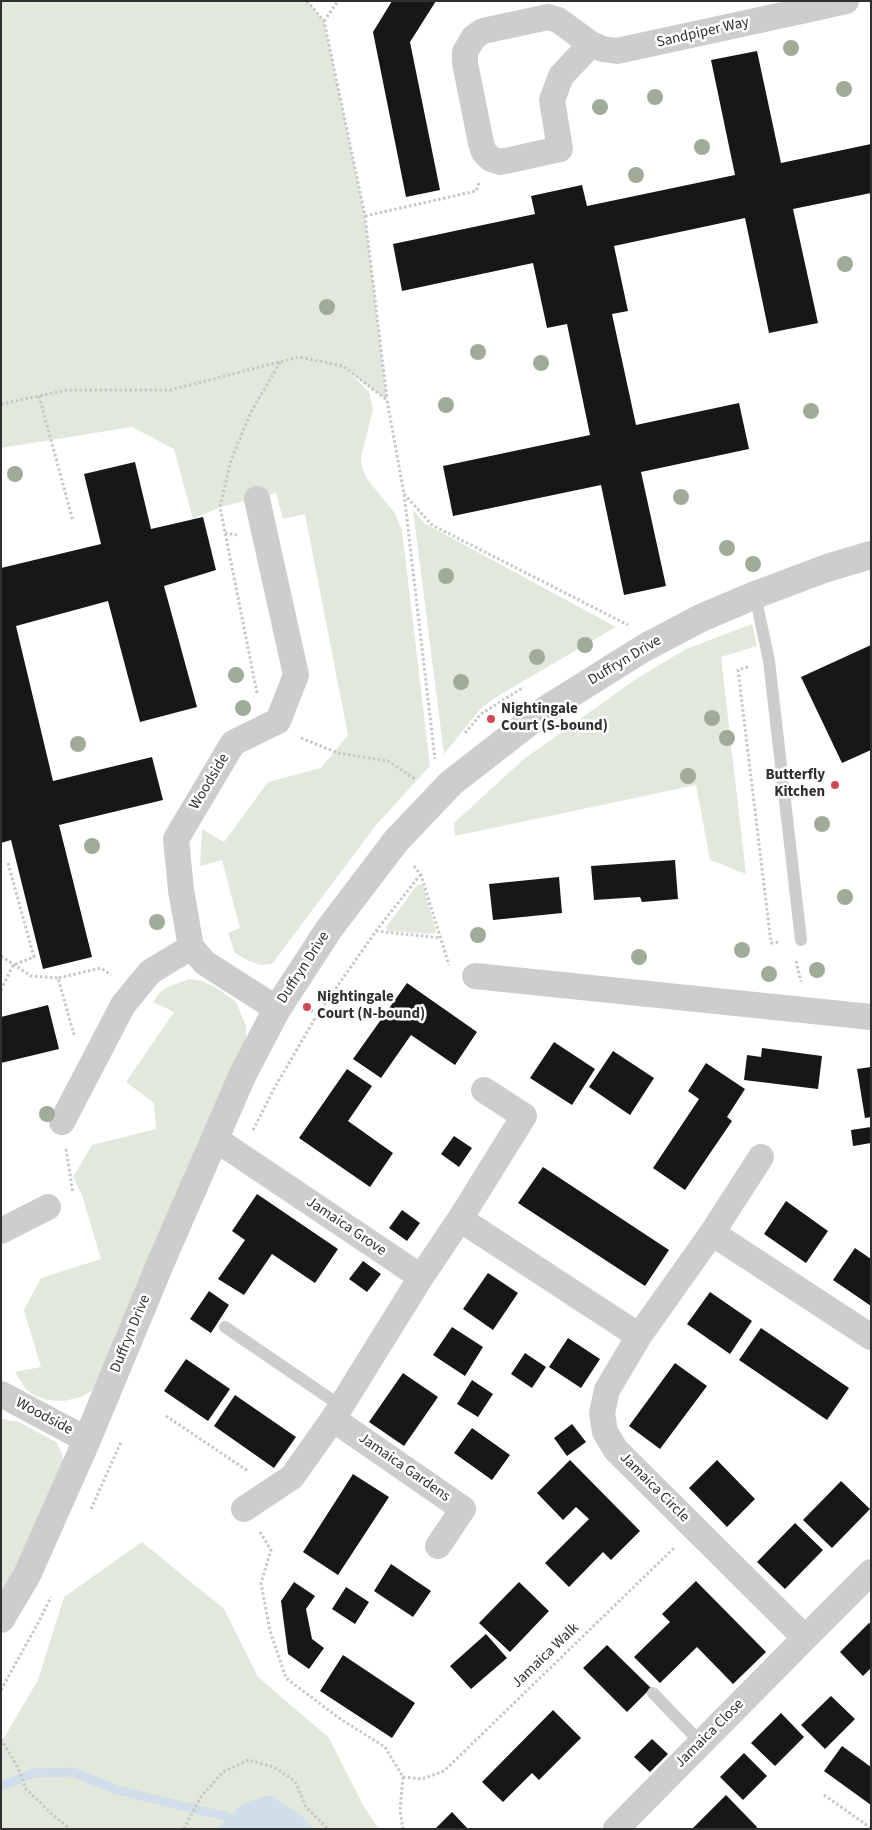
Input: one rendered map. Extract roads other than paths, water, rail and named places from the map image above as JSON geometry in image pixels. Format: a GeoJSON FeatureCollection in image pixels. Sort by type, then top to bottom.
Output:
{"type":"FeatureCollection","features":[{"type":"Feature","properties":{"kind":"street","name":"Sandpiper Way"},"geometry":{"type":"LineString","coordinates":[[591,44],[561,76],[552,100],[560,149],[505,161],[491,159],[484,152],[481,143],[465,63],[465,52],[474,37],[483,31],[548,17],[558,20],[591,44],[603,49],[616,51],[816,4],[846,1]]}},
{"type":"Feature","properties":{"kind":"street","name":"Woodside"},"geometry":{"type":"LineString","coordinates":[[191,947],[181,890],[176,839],[233,743],[278,721],[296,675],[257,499]]}},
{"type":"Feature","properties":{"kind":"street","name":"Duffryn Drive"},"geometry":{"type":"LineString","coordinates":[[1,1619],[26,1575],[87,1440],[242,1074],[277,1010],[329,928],[396,841],[451,784],[545,710],[644,648],[701,618],[756,595],[827,568],[871,555]]}},
{"type":"Feature","properties":{"kind":"street"},"geometry":{"type":"LineString","coordinates":[[62,1122],[123,1005],[150,972],[191,947],[205,963],[277,1010]]}},
{"type":"Feature","properties":{"kind":"street"},"geometry":{"type":"LineString","coordinates":[[475,976],[871,1017]]}},
{"type":"Feature","properties":{"kind":"street"},"geometry":{"type":"LineString","coordinates":[[244,1509],[292,1477],[337,1413],[524,1116],[484,1090]]}},
{"type":"Feature","properties":{"kind":"street","name":"Jamaica Grove"},"geometry":{"type":"LineString","coordinates":[[214,1138],[421,1277]]}},
{"type":"Feature","properties":{"kind":"street","name":"Jamaica Circle"},"geometry":{"type":"LineString","coordinates":[[761,1157],[712,1233],[639,1336],[607,1390],[602,1413],[605,1432],[616,1450],[805,1638]]}},
{"type":"Feature","properties":{"kind":"street"},"geometry":{"type":"LineString","coordinates":[[1,1232],[48,1207]]}},
{"type":"Feature","properties":{"kind":"street"},"geometry":{"type":"LineString","coordinates":[[460,1219],[639,1336]]}},
{"type":"Feature","properties":{"kind":"street"},"geometry":{"type":"LineString","coordinates":[[712,1233],[871,1337]]}},
{"type":"Feature","properties":{"kind":"street","name":"Woodside"},"geometry":{"type":"LineString","coordinates":[[1,1394],[87,1440]]}},
{"type":"Feature","properties":{"kind":"street","name":"Jamaica Gardens"},"geometry":{"type":"LineString","coordinates":[[337,1413],[463,1509],[438,1546]]}},
{"type":"Feature","properties":{"kind":"street"},"geometry":{"type":"LineString","coordinates":[[805,1638],[871,1572]]}},
{"type":"Feature","properties":{"kind":"street","name":"Jamaica Close"},"geometry":{"type":"LineString","coordinates":[[616,1829],[805,1638]]}},
{"type":"Feature","properties":{"kind":"lane"},"geometry":{"type":"LineString","coordinates":[[756,595],[769,661],[801,940]]}},
{"type":"Feature","properties":{"kind":"lane"},"geometry":{"type":"LineString","coordinates":[[225,1327],[337,1413]]}},
{"type":"Feature","properties":{"kind":"lane"},"geometry":{"type":"LineString","coordinates":[[653,1693],[701,1742]]}},
{"type":"Feature","properties":{"kind":"waterway"},"geometry":{"type":"LineString","coordinates":[[1,1786],[34,1773],[73,1772],[117,1790],[228,1817]]}},
{"type":"Feature","properties":{"kind":"place","name":"Nightingale Court (S-bound)"},"geometry":{"type":"Point","coordinates":[491,719]}},
{"type":"Feature","properties":{"kind":"place","name":"Butterfly Kitchen"},"geometry":{"type":"Point","coordinates":[835,785]}},
{"type":"Feature","properties":{"kind":"place","name":"Nightingale Court (N-bound)"},"geometry":{"type":"Point","coordinates":[307,1007]}}]}
